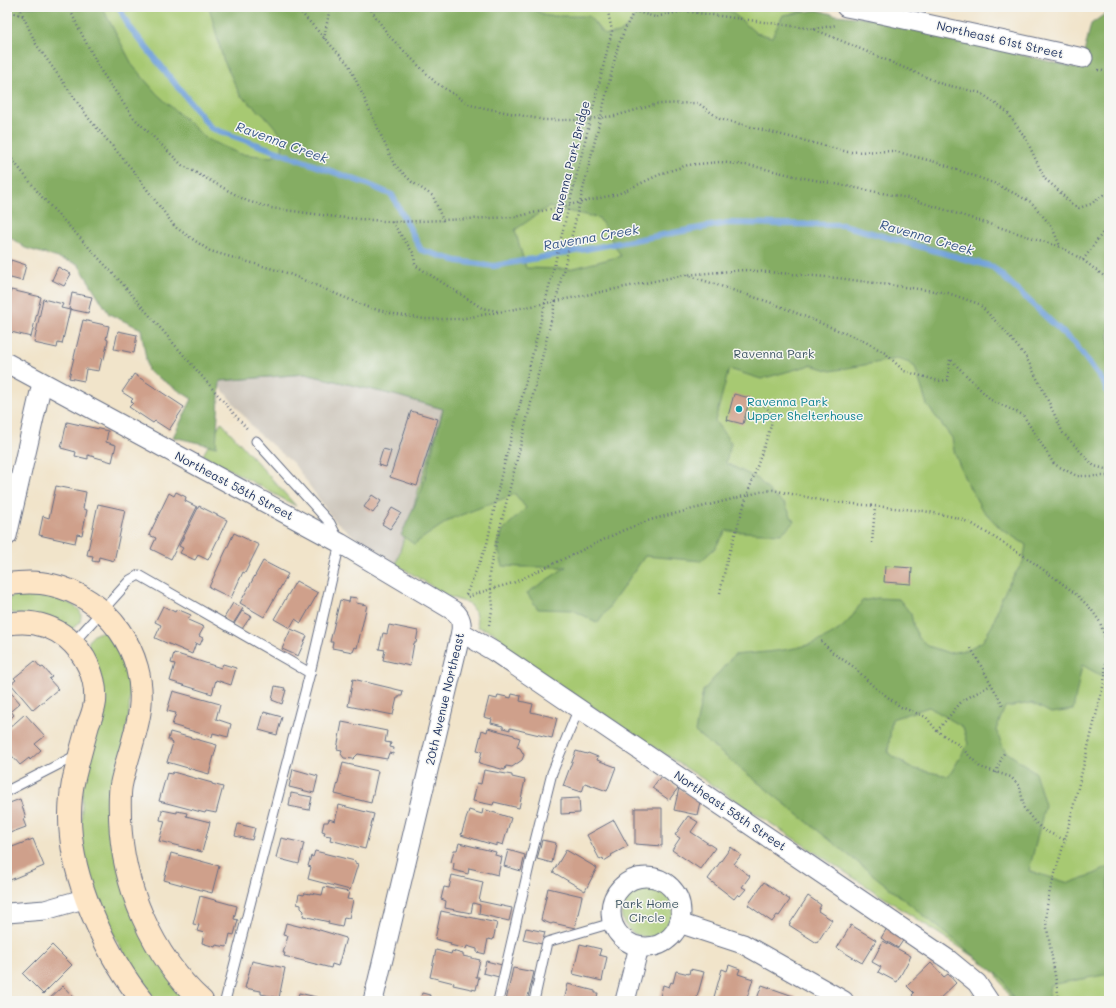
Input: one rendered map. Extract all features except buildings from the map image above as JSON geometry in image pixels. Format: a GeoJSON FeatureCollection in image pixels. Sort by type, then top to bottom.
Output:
{"type":"FeatureCollection","features":[{"type":"Feature","properties":{"kind":"main road"},"geometry":{"type":"LineString","coordinates":[[7,584],[24,582],[52,585],[79,594],[102,611],[120,631],[133,655],[140,682],[140,709],[121,786],[120,819],[123,852],[130,884],[156,944],[175,971],[202,1001]]}},
{"type":"Feature","properties":{"kind":"main road"},"geometry":{"type":"LineString","coordinates":[[7,624],[21,622],[41,624],[60,632],[76,645],[87,662],[94,682],[95,702],[73,780],[70,816],[74,857],[98,926],[117,962],[143,1001]]}},
{"type":"Feature","properties":{"kind":"street","name":"Northeast 61st Street"},"geometry":{"type":"LineString","coordinates":[[844,16],[873,9],[1083,58]]}},
{"type":"Feature","properties":{"kind":"street","name":"Northeast 58th Street"},"geometry":{"type":"LineString","coordinates":[[7,363],[340,543],[461,615],[496,652],[949,960],[977,983],[989,1001]]}},
{"type":"Feature","properties":{"kind":"street"},"geometry":{"type":"LineString","coordinates":[[7,536],[42,383]]}},
{"type":"Feature","properties":{"kind":"street","name":"20th Avenue Northeast"},"geometry":{"type":"LineString","coordinates":[[373,1001],[461,615]]}},
{"type":"Feature","properties":{"kind":"street"},"geometry":{"type":"LineString","coordinates":[[640,878],[652,878],[663,882],[672,890],[678,900],[680,911],[679,923],[673,934],[664,943],[652,947],[639,947],[630,944],[616,932],[612,923],[610,911],[613,900],[619,889],[628,882],[640,878]]}},
{"type":"Feature","properties":{"kind":"street"},"geometry":{"type":"LineString","coordinates":[[7,913],[45,910],[87,898]]}},
{"type":"Feature","properties":{"kind":"street"},"geometry":{"type":"LineString","coordinates":[[679,923],[743,944],[844,1001]]}},
{"type":"Feature","properties":{"kind":"street"},"geometry":{"type":"LineString","coordinates":[[625,1001],[639,947]]}},
{"type":"Feature","properties":{"kind":"lane"},"geometry":{"type":"LineString","coordinates":[[225,1001],[310,673],[340,543],[330,523],[256,440]]}},
{"type":"Feature","properties":{"kind":"lane"},"geometry":{"type":"LineString","coordinates":[[72,643],[130,580],[139,575],[310,673]]}},
{"type":"Feature","properties":{"kind":"lane"},"geometry":{"type":"LineString","coordinates":[[498,1001],[552,773],[579,708]]}},
{"type":"Feature","properties":{"kind":"lane"},"geometry":{"type":"LineString","coordinates":[[7,791],[81,753]]}},
{"type":"Feature","properties":{"kind":"lane"},"geometry":{"type":"LineString","coordinates":[[534,1001],[547,942],[612,923]]}},
{"type":"Feature","properties":{"kind":"path"},"geometry":{"type":"LineString","coordinates":[[19,7],[36,44],[90,120],[131,168],[175,226],[210,251],[287,273],[367,307],[398,315],[425,319],[460,319],[539,305],[684,275],[744,270],[838,278],[948,293],[979,304],[1004,330],[1026,357],[1063,433],[1094,466],[1109,470]]}},
{"type":"Feature","properties":{"kind":"path"},"geometry":{"type":"LineString","coordinates":[[70,7],[77,25],[101,71],[133,117],[182,165],[247,201],[271,208],[336,217],[396,222],[515,217],[618,194],[663,173],[688,165],[720,162],[753,166],[799,177],[908,198],[1061,247],[1083,260],[1109,280]]}},
{"type":"Feature","properties":{"kind":"path"},"geometry":{"type":"LineString","coordinates":[[296,7],[349,65],[394,164],[412,182],[432,196],[443,221]]}},
{"type":"Feature","properties":{"kind":"path"},"geometry":{"type":"LineString","coordinates":[[324,39],[330,7]]}},
{"type":"Feature","properties":{"kind":"path"},"geometry":{"type":"LineString","coordinates":[[369,7],[389,36],[435,82],[470,105],[544,120],[578,120],[615,116],[657,104],[698,103],[720,119],[848,152],[894,151],[939,163],[996,184],[1031,202],[1052,227],[1061,247]]}},
{"type":"Feature","properties":{"kind":"path","name":"Ravenna Park Bridge"},"geometry":{"type":"LineString","coordinates":[[461,615],[487,544],[501,476],[521,401],[612,31],[608,7]]}},
{"type":"Feature","properties":{"kind":"path"},"geometry":{"type":"LineString","coordinates":[[488,631],[492,612],[492,596],[489,576],[493,556],[618,46],[636,7]]}},
{"type":"Feature","properties":{"kind":"path"},"geometry":{"type":"LineString","coordinates":[[7,10],[23,16]]}},
{"type":"Feature","properties":{"kind":"path"},"geometry":{"type":"LineString","coordinates":[[634,11],[655,17],[684,11],[814,29],[942,84],[981,93],[1007,112],[1026,139],[1045,180],[1056,188],[1071,204],[1079,208],[1092,204],[1103,195],[1109,196]]}},
{"type":"Feature","properties":{"kind":"path"},"geometry":{"type":"LineString","coordinates":[[814,29],[844,16]]}},
{"type":"Feature","properties":{"kind":"path"},"geometry":{"type":"LineString","coordinates":[[7,153],[42,197],[120,281],[256,440]]}},
{"type":"Feature","properties":{"kind":"path"},"geometry":{"type":"LineString","coordinates":[[391,221],[414,254],[415,265],[482,308],[502,311]]}},
{"type":"Feature","properties":{"kind":"path"},"geometry":{"type":"LineString","coordinates":[[1083,260],[1109,224]]}},
{"type":"Feature","properties":{"kind":"path"},"geometry":{"type":"LineString","coordinates":[[684,275],[772,303],[864,341],[885,353],[904,371],[939,381],[948,380],[950,359],[991,400],[1022,415],[1054,464],[1077,476],[1109,476]]}},
{"type":"Feature","properties":{"kind":"path"},"geometry":{"type":"LineString","coordinates":[[720,593],[727,560],[768,436],[772,417],[766,408],[756,399]]}},
{"type":"Feature","properties":{"kind":"path"},"geometry":{"type":"LineString","coordinates":[[461,615],[491,589],[513,583],[624,530],[650,520],[721,501],[773,490],[825,501],[924,511],[954,517],[971,523],[1024,556],[1077,595],[1091,609],[1100,622],[1108,654],[1104,682],[1047,906],[1046,922],[1058,993],[1058,1001]]}},
{"type":"Feature","properties":{"kind":"path"},"geometry":{"type":"LineString","coordinates":[[872,543],[875,507]]}},
{"type":"Feature","properties":{"kind":"path"},"geometry":{"type":"LineString","coordinates":[[1105,638],[1109,636]]}},
{"type":"Feature","properties":{"kind":"path"},"geometry":{"type":"LineString","coordinates":[[821,641],[833,653],[854,667],[872,685],[901,706],[926,717],[937,731],[959,745],[980,767],[1012,777],[1020,787],[1024,808],[1033,820],[1043,830],[1065,840]]}},
{"type":"Feature","properties":{"kind":"path"},"geometry":{"type":"LineString","coordinates":[[970,648],[982,666],[1004,707]]}},
{"type":"Feature","properties":{"kind":"path"},"geometry":{"type":"LineString","coordinates":[[937,731],[962,701],[991,685]]}},
{"type":"Feature","properties":{"kind":"path"},"geometry":{"type":"LineString","coordinates":[[996,773],[1005,751]]}},
{"type":"Feature","properties":{"kind":"shaded area"},"geometry":{"type":"Polygon","coordinates":[[[305,374],[398,396],[443,409],[396,564],[366,546],[334,520],[294,464],[256,431],[217,383],[219,381],[305,374]]]}},
{"type":"Feature","properties":{"kind":"green space","name":"Ravenna Park"},"geometry":{"type":"Polygon","coordinates":[[[7,7],[784,7],[1109,83],[1109,1001],[1010,1001],[1008,994],[993,969],[509,652],[493,632],[478,627],[475,612],[468,603],[449,597],[396,564],[443,409],[398,396],[305,374],[220,381],[7,7]]]}},
{"type":"Feature","properties":{"kind":"green space","name":"Ravenna Park"},"geometry":{"type":"Polygon","coordinates":[[[7,7],[102,7],[133,66],[157,94],[207,139],[240,154],[272,157],[282,152],[283,137],[268,119],[240,95],[223,59],[209,7],[529,7],[547,16],[589,16],[606,35],[619,33],[627,27],[641,7],[726,7],[756,33],[772,37],[783,15],[817,10],[836,15],[875,19],[1080,69],[1091,24],[1109,11],[1109,680],[1082,665],[1073,710],[1051,713],[1032,703],[1005,707],[996,730],[1005,751],[1035,772],[1045,805],[1029,871],[1069,883],[1109,867],[1109,974],[1050,985],[1048,1001],[1014,1001],[1003,979],[695,732],[703,691],[734,655],[790,649],[817,642],[841,628],[853,616],[862,601],[877,598],[899,599],[911,614],[914,628],[919,638],[928,646],[949,653],[966,650],[982,642],[993,624],[999,604],[1009,583],[1023,562],[1026,545],[1001,529],[981,508],[964,477],[954,451],[952,438],[927,405],[915,367],[907,362],[897,359],[831,371],[811,365],[761,379],[729,369],[715,421],[731,443],[726,463],[758,479],[775,497],[785,504],[794,522],[781,534],[726,531],[715,548],[701,561],[645,556],[598,623],[573,610],[538,609],[527,593],[566,567],[503,566],[497,547],[503,530],[526,508],[515,494],[451,519],[414,544],[401,535],[422,489],[443,409],[398,396],[305,374],[220,381],[216,447],[173,437],[192,399],[148,371],[141,329],[109,314],[78,264],[25,248],[7,235],[7,7]],[[548,207],[515,230],[526,268],[570,269],[621,256],[599,218],[548,207]],[[929,707],[892,719],[888,753],[914,769],[949,776],[968,744],[963,727],[929,707]]]}},
{"type":"Feature","properties":{"kind":"green space"},"geometry":{"type":"Polygon","coordinates":[[[221,422],[296,506],[203,455],[221,422]]]}},
{"type":"Feature","properties":{"kind":"green space"},"geometry":{"type":"Polygon","coordinates":[[[21,593],[39,595],[67,602],[80,611],[80,622],[72,629],[12,613],[8,602],[15,594],[21,593]]]}},
{"type":"Feature","properties":{"kind":"green space"},"geometry":{"type":"Polygon","coordinates":[[[102,632],[109,635],[120,653],[126,672],[130,693],[129,713],[110,833],[190,1001],[155,1001],[130,965],[108,924],[95,894],[86,864],[81,832],[88,644],[93,636],[102,632]]]}},
{"type":"Feature","properties":{"kind":"green space","name":"Park Home Circle"},"geometry":{"type":"Polygon","coordinates":[[[642,885],[652,885],[661,889],[669,897],[673,906],[673,916],[669,925],[661,933],[652,937],[642,937],[633,933],[625,925],[621,916],[621,906],[625,897],[633,889],[642,885]]]}},
{"type":"Feature","properties":{"kind":"waterway","name":"Ravenna Creek"},"geometry":{"type":"LineString","coordinates":[[119,7],[128,25],[211,128],[367,184],[392,195],[421,250],[457,261],[494,266],[727,223],[843,225],[993,267],[1075,344],[1104,383],[1109,396]]}},
{"type":"Feature","properties":{"kind":"place","name":"Ravenna Park Upper Shelterhouse"},"geometry":{"type":"Point","coordinates":[739,409]}}]}
